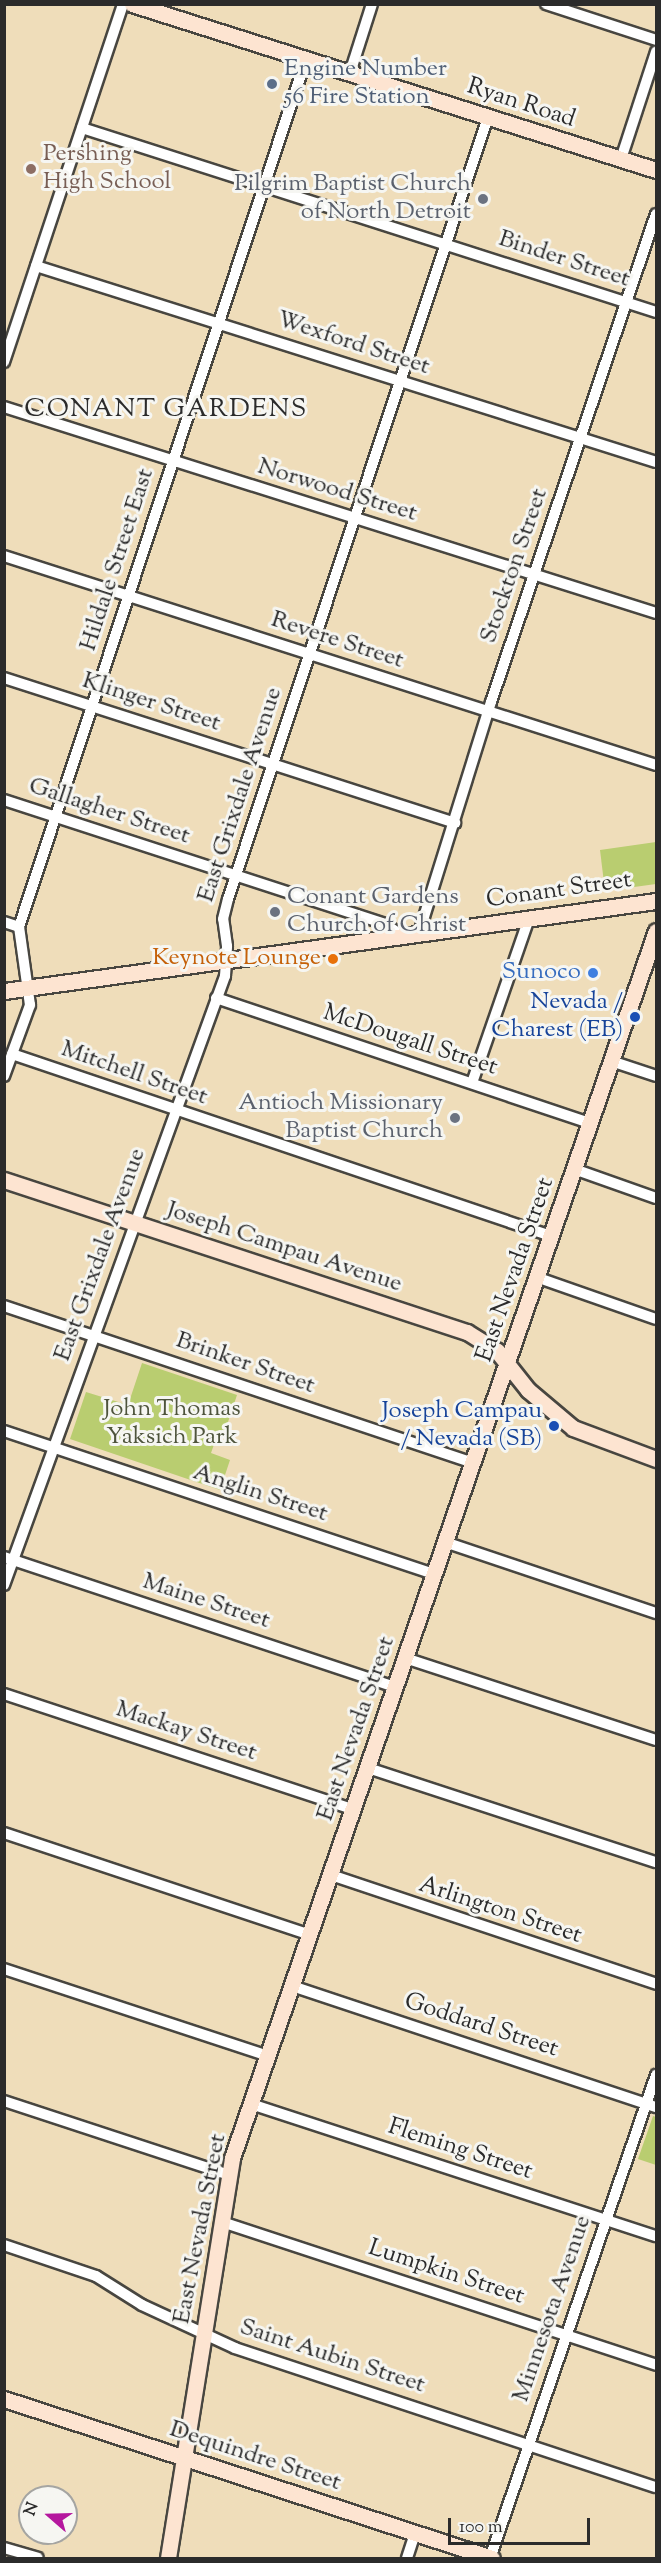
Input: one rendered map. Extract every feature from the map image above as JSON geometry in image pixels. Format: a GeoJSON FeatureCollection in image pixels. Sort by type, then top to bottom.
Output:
{"type":"FeatureCollection","features":[{"type":"Feature","properties":{"kind":"street"},"geometry":{"type":"LineString","coordinates":[[4,362],[123,4]]}},
{"type":"Feature","properties":{"kind":"street","name":"Ryan Road"},"geometry":{"type":"LineString","coordinates":[[132,4],[657,170]]}},
{"type":"Feature","properties":{"kind":"street"},"geometry":{"type":"LineString","coordinates":[[350,73],[372,4]]}},
{"type":"Feature","properties":{"kind":"street"},"geometry":{"type":"LineString","coordinates":[[546,4],[657,40]]}},
{"type":"Feature","properties":{"kind":"street"},"geometry":{"type":"LineString","coordinates":[[621,159],[657,52]]}},
{"type":"Feature","properties":{"kind":"street","name":"Hildale Street East"},"geometry":{"type":"LineString","coordinates":[[4,1076],[30,1005],[30,988],[18,937],[19,927],[306,59]]}},
{"type":"Feature","properties":{"kind":"street","name":"East Grixdale Avenue"},"geometry":{"type":"LineString","coordinates":[[4,1585],[9,1559],[54,1448],[216,999],[226,960],[223,919],[236,874],[488,117]]}},
{"type":"Feature","properties":{"kind":"street","name":"Binder Street"},"geometry":{"type":"LineString","coordinates":[[82,128],[657,312]]}},
{"type":"Feature","properties":{"kind":"street","name":"Stockton Street"},"geometry":{"type":"LineString","coordinates":[[419,933],[534,575],[657,214]]}},
{"type":"Feature","properties":{"kind":"street","name":"Wexford Street"},"geometry":{"type":"LineString","coordinates":[[36,266],[657,462]]}},
{"type":"Feature","properties":{"kind":"street","name":"Norwood Street"},"geometry":{"type":"LineString","coordinates":[[4,407],[657,614]]}},
{"type":"Feature","properties":{"kind":"street","name":"Revere Street"},"geometry":{"type":"LineString","coordinates":[[4,556],[657,765]]}},
{"type":"Feature","properties":{"kind":"street","name":"Klinger Street"},"geometry":{"type":"LineString","coordinates":[[4,678],[455,823]]}},
{"type":"Feature","properties":{"kind":"street","name":"Gallagher Street"},"geometry":{"type":"LineString","coordinates":[[4,800],[385,924],[403,936]]}},
{"type":"Feature","properties":{"kind":"street","name":"Conant Street"},"geometry":{"type":"LineString","coordinates":[[4,991],[657,901]]}},
{"type":"Feature","properties":{"kind":"street"},"geometry":{"type":"LineString","coordinates":[[472,1083],[529,918]]}},
{"type":"Feature","properties":{"kind":"street"},"geometry":{"type":"LineString","coordinates":[[4,922],[19,927]]}},
{"type":"Feature","properties":{"kind":"street","name":"East Nevada Street"},"geometry":{"type":"LineString","coordinates":[[168,2559],[229,2175],[251,2104],[611,1061],[653,954],[657,931]]}},
{"type":"Feature","properties":{"kind":"street","name":"McDougall Street"},"geometry":{"type":"LineString","coordinates":[[216,999],[590,1123]]}},
{"type":"Feature","properties":{"kind":"street","name":"Mitchell Street"},"geometry":{"type":"LineString","coordinates":[[11,1055],[551,1236]]}},
{"type":"Feature","properties":{"kind":"street"},"geometry":{"type":"LineString","coordinates":[[611,1061],[657,1076]]}},
{"type":"Feature","properties":{"kind":"street"},"geometry":{"type":"LineString","coordinates":[[574,1169],[657,1198]]}},
{"type":"Feature","properties":{"kind":"street","name":"Joseph Campau Avenue"},"geometry":{"type":"LineString","coordinates":[[4,1180],[467,1332],[507,1362],[530,1391],[582,1434],[657,1459]]}},
{"type":"Feature","properties":{"kind":"street"},"geometry":{"type":"LineString","coordinates":[[536,1277],[657,1319]]}},
{"type":"Feature","properties":{"kind":"street","name":"Brinker Street"},"geometry":{"type":"LineString","coordinates":[[4,1306],[473,1463]]}},
{"type":"Feature","properties":{"kind":"street","name":"Anglin Street"},"geometry":{"type":"LineString","coordinates":[[4,1431],[434,1574]]}},
{"type":"Feature","properties":{"kind":"street"},"geometry":{"type":"LineString","coordinates":[[445,1542],[657,1613]]}},
{"type":"Feature","properties":{"kind":"street","name":"Maine Street"},"geometry":{"type":"LineString","coordinates":[[9,1559],[395,1687]]}},
{"type":"Feature","properties":{"kind":"street"},"geometry":{"type":"LineString","coordinates":[[405,1658],[657,1740]]}},
{"type":"Feature","properties":{"kind":"street","name":"Mackay Street"},"geometry":{"type":"LineString","coordinates":[[4,1694],[354,1810]]}},
{"type":"Feature","properties":{"kind":"street"},"geometry":{"type":"LineString","coordinates":[[368,1767],[657,1862]]}},
{"type":"Feature","properties":{"kind":"street"},"geometry":{"type":"LineString","coordinates":[[4,1833],[310,1935]]}},
{"type":"Feature","properties":{"kind":"street","name":"Arlington Street"},"geometry":{"type":"LineString","coordinates":[[331,1875],[657,1984]]}},
{"type":"Feature","properties":{"kind":"street"},"geometry":{"type":"LineString","coordinates":[[4,1969],[268,2056]]}},
{"type":"Feature","properties":{"kind":"street","name":"Goddard Street"},"geometry":{"type":"LineString","coordinates":[[292,1986],[652,2105]]}},
{"type":"Feature","properties":{"kind":"street","name":"Minnesota Avenue"},"geometry":{"type":"LineString","coordinates":[[491,2558],[606,2220],[652,2105],[657,2074]]}},
{"type":"Feature","properties":{"kind":"street"},"geometry":{"type":"LineString","coordinates":[[4,2101],[229,2175]]}},
{"type":"Feature","properties":{"kind":"street","name":"Fleming Street"},"geometry":{"type":"LineString","coordinates":[[251,2104],[657,2236]]}},
{"type":"Feature","properties":{"kind":"street","name":"Lumpkin Street"},"geometry":{"type":"LineString","coordinates":[[222,2222],[657,2365]]}},
{"type":"Feature","properties":{"kind":"street","name":"Saint Aubin Street"},"geometry":{"type":"LineString","coordinates":[[4,2245],[96,2276],[142,2306],[194,2327],[204,2335],[657,2487]]}},
{"type":"Feature","properties":{"kind":"street","name":"Dequindre Street"},"geometry":{"type":"LineString","coordinates":[[4,2399],[491,2558]]}},
{"type":"Feature","properties":{"kind":"street"},"geometry":{"type":"LineString","coordinates":[[407,2559],[415,2534]]}},
{"type":"Feature","properties":{"kind":"street"},"geometry":{"type":"LineString","coordinates":[[4,2548],[38,2559]]}},
{"type":"Feature","properties":{"kind":"green space"},"geometry":{"type":"Polygon","coordinates":[[[656,842],[656,884],[605,891],[600,850],[656,842]]]}},
{"type":"Feature","properties":{"kind":"green space","name":"John Thomas Yaksich Park"},"geometry":{"type":"Polygon","coordinates":[[[142,1363],[237,1395],[223,1437],[217,1436],[211,1453],[230,1460],[220,1490],[70,1439],[86,1392],[128,1405],[142,1363]]]}},
{"type":"Feature","properties":{"kind":"green space"},"geometry":{"type":"Polygon","coordinates":[[[653,2116],[656,2117],[656,2165],[638,2159],[653,2116]]]}},
{"type":"Feature","properties":{"kind":"place","name":"Engine Number 56 Fire Station"},"geometry":{"type":"Point","coordinates":[272,84]}},
{"type":"Feature","properties":{"kind":"place","name":"Pershing High School"},"geometry":{"type":"Point","coordinates":[31,169]}},
{"type":"Feature","properties":{"kind":"place","name":"Pilgrim Baptist Church of North Detroit"},"geometry":{"type":"Point","coordinates":[483,199]}},
{"type":"Feature","properties":{"kind":"place","name":"Conant Gardens Church of Christ"},"geometry":{"type":"Point","coordinates":[275,912]}},
{"type":"Feature","properties":{"kind":"place","name":"Keynote Lounge"},"geometry":{"type":"Point","coordinates":[333,959]}},
{"type":"Feature","properties":{"kind":"place","name":"Sunoco"},"geometry":{"type":"Point","coordinates":[593,973]}},
{"type":"Feature","properties":{"kind":"place","name":"Nevada / Charest (EB)"},"geometry":{"type":"Point","coordinates":[635,1017]}},
{"type":"Feature","properties":{"kind":"place","name":"Antioch Missionary Baptist Church"},"geometry":{"type":"Point","coordinates":[455,1118]}},
{"type":"Feature","properties":{"kind":"place","name":"Joseph Campau / Nevada (SB)"},"geometry":{"type":"Point","coordinates":[554,1426]}},
{"type":"Feature","properties":{"kind":"district","name":"CONANT GARDENS"},"geometry":{"type":"Point","coordinates":[166,410]}}]}
